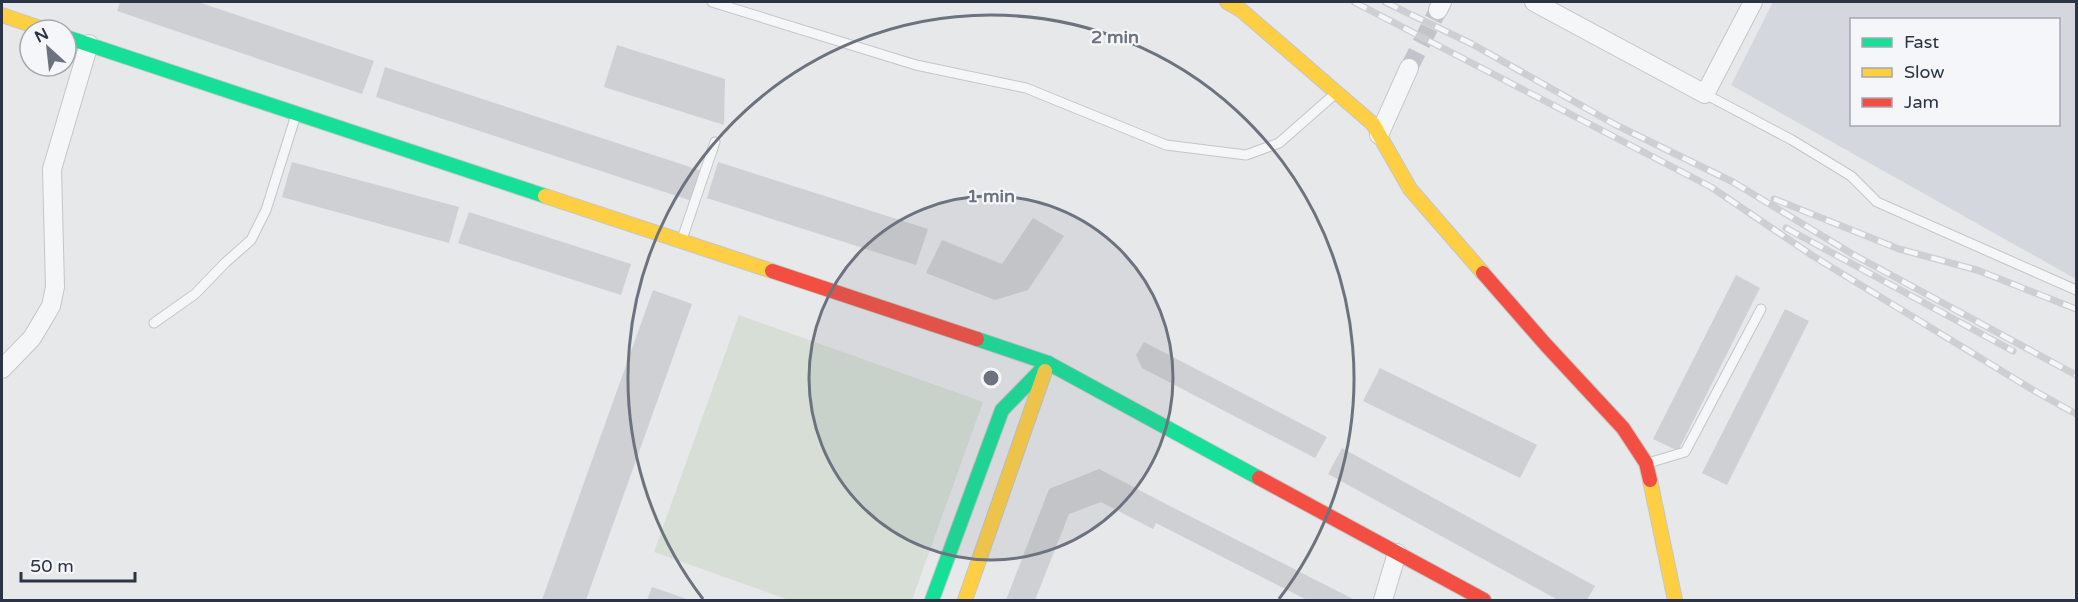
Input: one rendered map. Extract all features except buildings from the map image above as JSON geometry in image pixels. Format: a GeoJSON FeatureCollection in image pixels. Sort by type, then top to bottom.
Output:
{"type":"FeatureCollection","features":[{"type":"Feature","properties":{"kind":"main road"},"geometry":{"type":"LineString","coordinates":[[1227,2],[1241,10],[1373,124],[1410,189],[1546,345],[1623,428],[1646,463],[1675,600]]}},
{"type":"Feature","properties":{"kind":"main road"},"geometry":{"type":"LineString","coordinates":[[2,15],[18,20]]}},
{"type":"Feature","properties":{"kind":"main road"},"geometry":{"type":"LineString","coordinates":[[78,41],[1048,363],[1484,600]]}},
{"type":"Feature","properties":{"kind":"main road"},"geometry":{"type":"LineString","coordinates":[[932,600],[1002,410],[1048,363]]}},
{"type":"Feature","properties":{"kind":"main road"},"geometry":{"type":"LineString","coordinates":[[965,600],[1048,363]]}},
{"type":"Feature","properties":{"kind":"street"},"geometry":{"type":"LineString","coordinates":[[1534,2],[1705,94],[1753,2]]}},
{"type":"Feature","properties":{"kind":"street"},"geometry":{"type":"LineString","coordinates":[[2,369],[32,338],[51,306],[55,287],[52,169],[89,44]]}},
{"type":"Feature","properties":{"kind":"street"},"geometry":{"type":"LineString","coordinates":[[1379,135],[1409,68]]}},
{"type":"Feature","properties":{"kind":"street"},"geometry":{"type":"LineString","coordinates":[[1383,600],[1397,553]]}},
{"type":"Feature","properties":{"kind":"lane"},"geometry":{"type":"LineString","coordinates":[[712,2],[916,65],[1026,88],[1166,145],[1246,155],[1279,143],[1337,91]]}},
{"type":"Feature","properties":{"kind":"lane"},"geometry":{"type":"LineString","coordinates":[[1705,94],[1792,140],[1851,176],[1877,202],[2076,290]]}},
{"type":"Feature","properties":{"kind":"lane"},"geometry":{"type":"LineString","coordinates":[[154,322],[195,294],[251,240],[266,210],[296,113]]}},
{"type":"Feature","properties":{"kind":"lane"},"geometry":{"type":"LineString","coordinates":[[682,241],[715,142]]}},
{"type":"Feature","properties":{"kind":"lane"},"geometry":{"type":"LineString","coordinates":[[1646,463],[1685,452],[1761,309]]}},
{"type":"Feature","properties":{"kind":"shaded area"},"geometry":{"type":"Polygon","coordinates":[[[1773,2],[2076,2],[2076,279],[1731,85],[1773,2]]]}},
{"type":"Feature","properties":{"kind":"shaded area"},"geometry":{"type":"Polygon","coordinates":[[[739,315],[983,402],[912,600],[789,600],[654,552],[739,315]]]}},
{"type":"Feature","properties":{"kind":"tunnel"},"geometry":{"type":"LineString","coordinates":[[1409,68],[1438,10]]}},
{"type":"Feature","properties":{"kind":"railway"},"geometry":{"type":"LineString","coordinates":[[1354,2],[1711,187],[1813,256],[2076,414]]}},
{"type":"Feature","properties":{"kind":"railway"},"geometry":{"type":"LineString","coordinates":[[1385,2],[1472,44],[1616,125],[1733,182],[1854,255],[2076,375]]}},
{"type":"Feature","properties":{"kind":"railway"},"geometry":{"type":"LineString","coordinates":[[1774,199],[1899,249],[1977,270],[2076,309]]}},
{"type":"Feature","properties":{"kind":"railway"},"geometry":{"type":"LineString","coordinates":[[1786,228],[2013,351]]}},
{"type":"Feature","properties":{"kind":"traffic: fast"},"geometry":{"type":"LineString","coordinates":[[78,41],[545,196]]}},
{"type":"Feature","properties":{"kind":"traffic: fast"},"geometry":{"type":"LineString","coordinates":[[977,339],[1048,363],[1259,478]]}},
{"type":"Feature","properties":{"kind":"traffic: fast"},"geometry":{"type":"LineString","coordinates":[[932,600],[1002,410],[1048,363]]}},
{"type":"Feature","properties":{"kind":"traffic: slow"},"geometry":{"type":"LineString","coordinates":[[1227,2],[1241,10],[1373,124],[1410,189],[1483,273]]}},
{"type":"Feature","properties":{"kind":"traffic: slow"},"geometry":{"type":"LineString","coordinates":[[2,15],[18,20]]}},
{"type":"Feature","properties":{"kind":"traffic: slow"},"geometry":{"type":"LineString","coordinates":[[545,196],[772,271]]}},
{"type":"Feature","properties":{"kind":"traffic: slow"},"geometry":{"type":"LineString","coordinates":[[965,600],[1045,371]]}},
{"type":"Feature","properties":{"kind":"traffic: slow"},"geometry":{"type":"LineString","coordinates":[[1650,480],[1675,600]]}},
{"type":"Feature","properties":{"kind":"traffic: jam"},"geometry":{"type":"LineString","coordinates":[[772,271],[977,339]]}},
{"type":"Feature","properties":{"kind":"traffic: jam"},"geometry":{"type":"LineString","coordinates":[[1483,273],[1623,428],[1646,463],[1650,480]]}},
{"type":"Feature","properties":{"kind":"traffic: jam"},"geometry":{"type":"LineString","coordinates":[[1259,478],[1484,600]]}}]}
